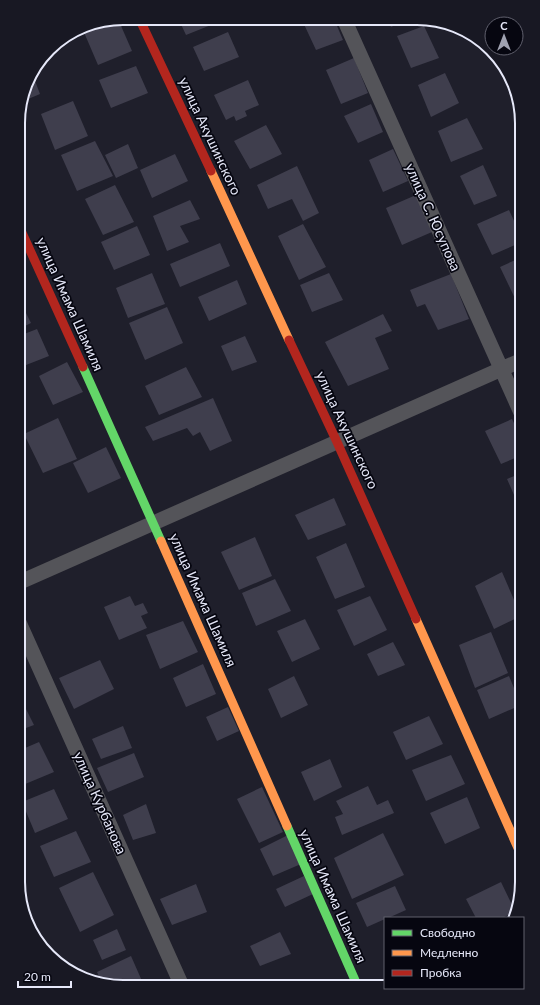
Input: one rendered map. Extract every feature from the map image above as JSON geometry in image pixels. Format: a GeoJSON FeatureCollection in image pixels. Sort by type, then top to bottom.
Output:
{"type":"FeatureCollection","features":[{"type":"Feature","properties":{"kind":"street","name":"улица Акушинского"},"geometry":{"type":"LineString","coordinates":[[142,25],[337,442],[515,841]]}},
{"type":"Feature","properties":{"kind":"street","name":"улица С. Юсупова"},"geometry":{"type":"LineString","coordinates":[[347,25],[515,400]]}},
{"type":"Feature","properties":{"kind":"street","name":"улица Имама Шамиля"},"geometry":{"type":"LineString","coordinates":[[25,239],[153,522],[355,980]]}},
{"type":"Feature","properties":{"kind":"street"},"geometry":{"type":"LineString","coordinates":[[25,579],[515,363]]}},
{"type":"Feature","properties":{"kind":"street","name":"улица Курбанова"},"geometry":{"type":"LineString","coordinates":[[25,636],[179,980]]}},
{"type":"Feature","properties":{"kind":"building"},"geometry":{"type":"Polygon","coordinates":[[[121,25],[132,51],[98,65],[84,33],[98,28],[121,25]]]}},
{"type":"Feature","properties":{"kind":"building"},"geometry":{"type":"Polygon","coordinates":[[[181,25],[211,25],[186,35],[181,25]]]}},
{"type":"Feature","properties":{"kind":"building"},"geometry":{"type":"Polygon","coordinates":[[[304,25],[337,25],[343,40],[316,50],[304,25]]]}},
{"type":"Feature","properties":{"kind":"building"},"geometry":{"type":"Polygon","coordinates":[[[424,26],[439,58],[411,68],[397,36],[424,26]]]}},
{"type":"Feature","properties":{"kind":"building"},"geometry":{"type":"Polygon","coordinates":[[[228,32],[239,57],[204,71],[193,47],[228,32]]]}},
{"type":"Feature","properties":{"kind":"building"},"geometry":{"type":"Polygon","coordinates":[[[354,58],[368,93],[341,104],[326,70],[354,58]]]}},
{"type":"Feature","properties":{"kind":"building"},"geometry":{"type":"Polygon","coordinates":[[[136,66],[148,93],[111,108],[99,80],[136,66]]]}},
{"type":"Feature","properties":{"kind":"building"},"geometry":{"type":"Polygon","coordinates":[[[445,73],[459,103],[431,117],[418,85],[445,73]]]}},
{"type":"Feature","properties":{"kind":"building"},"geometry":{"type":"Polygon","coordinates":[[[35,80],[40,94],[28,99],[35,80]]]}},
{"type":"Feature","properties":{"kind":"building"},"geometry":{"type":"Polygon","coordinates":[[[248,80],[259,105],[245,111],[247,116],[236,121],[234,116],[226,120],[214,95],[248,80]]]}},
{"type":"Feature","properties":{"kind":"building"},"geometry":{"type":"Polygon","coordinates":[[[73,101],[88,136],[55,150],[41,114],[73,101]]]}},
{"type":"Feature","properties":{"kind":"building"},"geometry":{"type":"Polygon","coordinates":[[[371,104],[383,132],[358,143],[344,116],[371,104]]]}},
{"type":"Feature","properties":{"kind":"building"},"geometry":{"type":"Polygon","coordinates":[[[467,118],[483,149],[451,162],[438,131],[467,118]]]}},
{"type":"Feature","properties":{"kind":"building"},"geometry":{"type":"Polygon","coordinates":[[[266,125],[282,154],[250,169],[234,141],[266,125]]]}},
{"type":"Feature","properties":{"kind":"building"},"geometry":{"type":"Polygon","coordinates":[[[95,141],[113,176],[77,191],[61,155],[95,141]]]}},
{"type":"Feature","properties":{"kind":"building"},"geometry":{"type":"Polygon","coordinates":[[[128,144],[138,168],[116,178],[105,155],[128,144]]]}},
{"type":"Feature","properties":{"kind":"building"},"geometry":{"type":"Polygon","coordinates":[[[393,149],[408,181],[383,192],[369,160],[393,149]]]}},
{"type":"Feature","properties":{"kind":"building"},"geometry":{"type":"Polygon","coordinates":[[[175,154],[188,181],[152,198],[140,170],[175,154]]]}},
{"type":"Feature","properties":{"kind":"building"},"geometry":{"type":"Polygon","coordinates":[[[483,165],[497,196],[474,205],[460,176],[483,165]]]}},
{"type":"Feature","properties":{"kind":"building"},"geometry":{"type":"Polygon","coordinates":[[[297,166],[319,213],[303,221],[292,199],[268,209],[257,185],[297,166]]]}},
{"type":"Feature","properties":{"kind":"building"},"geometry":{"type":"Polygon","coordinates":[[[115,185],[134,222],[103,235],[85,199],[115,185]]]}},
{"type":"Feature","properties":{"kind":"building"},"geometry":{"type":"Polygon","coordinates":[[[416,195],[432,232],[402,245],[386,208],[416,195]]]}},
{"type":"Feature","properties":{"kind":"building"},"geometry":{"type":"Polygon","coordinates":[[[190,200],[200,219],[180,226],[189,242],[167,251],[153,216],[190,200]]]}},
{"type":"Feature","properties":{"kind":"building"},"geometry":{"type":"Polygon","coordinates":[[[509,210],[515,223],[515,245],[492,255],[477,224],[509,210]]]}},
{"type":"Feature","properties":{"kind":"building"},"geometry":{"type":"Polygon","coordinates":[[[303,224],[326,267],[299,280],[278,236],[303,224]]]}},
{"type":"Feature","properties":{"kind":"building"},"geometry":{"type":"Polygon","coordinates":[[[137,226],[150,255],[114,270],[101,242],[137,226]]]}},
{"type":"Feature","properties":{"kind":"building"},"geometry":{"type":"Polygon","coordinates":[[[220,243],[230,266],[180,287],[170,264],[220,243]]]}},
{"type":"Feature","properties":{"kind":"building"},"geometry":{"type":"Polygon","coordinates":[[[515,260],[515,298],[500,267],[515,260]]]}},
{"type":"Feature","properties":{"kind":"building"},"geometry":{"type":"Polygon","coordinates":[[[152,273],[165,304],[128,318],[116,288],[152,273]]]}},
{"type":"Feature","properties":{"kind":"building"},"geometry":{"type":"Polygon","coordinates":[[[329,273],[343,300],[312,312],[300,285],[329,273]]]}},
{"type":"Feature","properties":{"kind":"building"},"geometry":{"type":"Polygon","coordinates":[[[451,274],[469,319],[438,330],[425,304],[417,307],[410,290],[451,274]]]}},
{"type":"Feature","properties":{"kind":"building"},"geometry":{"type":"Polygon","coordinates":[[[237,280],[247,304],[209,321],[198,297],[237,280]]]}},
{"type":"Feature","properties":{"kind":"building"},"geometry":{"type":"Polygon","coordinates":[[[167,307],[183,343],[145,360],[129,323],[167,307]]]}},
{"type":"Feature","properties":{"kind":"building"},"geometry":{"type":"Polygon","coordinates":[[[25,311],[31,323],[25,326],[25,311]]]}},
{"type":"Feature","properties":{"kind":"building"},"geometry":{"type":"Polygon","coordinates":[[[383,314],[392,331],[375,338],[389,369],[348,386],[325,342],[383,314]]]}},
{"type":"Feature","properties":{"kind":"building"},"geometry":{"type":"Polygon","coordinates":[[[37,329],[49,356],[25,365],[25,334],[37,329]]]}},
{"type":"Feature","properties":{"kind":"building"},"geometry":{"type":"Polygon","coordinates":[[[245,336],[257,362],[232,371],[221,346],[245,336]]]}},
{"type":"Feature","properties":{"kind":"building"},"geometry":{"type":"Polygon","coordinates":[[[67,362],[83,392],[53,405],[39,376],[67,362]]]}},
{"type":"Feature","properties":{"kind":"building"},"geometry":{"type":"Polygon","coordinates":[[[186,367],[202,397],[159,415],[145,386],[186,367]]]}},
{"type":"Feature","properties":{"kind":"building"},"geometry":{"type":"Polygon","coordinates":[[[213,398],[232,441],[210,451],[200,432],[193,436],[187,428],[153,441],[145,427],[213,398]]]}},
{"type":"Feature","properties":{"kind":"building"},"geometry":{"type":"Polygon","coordinates":[[[58,418],[77,459],[43,473],[25,434],[58,418]]]}},
{"type":"Feature","properties":{"kind":"building"},"geometry":{"type":"Polygon","coordinates":[[[512,419],[515,425],[515,458],[501,464],[485,431],[512,419]]]}},
{"type":"Feature","properties":{"kind":"building"},"geometry":{"type":"Polygon","coordinates":[[[106,447],[121,478],[88,493],[73,463],[106,447]]]}},
{"type":"Feature","properties":{"kind":"building"},"geometry":{"type":"Polygon","coordinates":[[[515,476],[515,497],[507,479],[515,476]]]}},
{"type":"Feature","properties":{"kind":"building"},"geometry":{"type":"Polygon","coordinates":[[[334,498],[346,525],[308,540],[295,515],[334,498]]]}},
{"type":"Feature","properties":{"kind":"building"},"geometry":{"type":"Polygon","coordinates":[[[255,537],[272,576],[239,590],[221,552],[255,537]]]}},
{"type":"Feature","properties":{"kind":"building"},"geometry":{"type":"Polygon","coordinates":[[[346,543],[365,587],[335,599],[316,557],[346,543]]]}},
{"type":"Feature","properties":{"kind":"building"},"geometry":{"type":"Polygon","coordinates":[[[502,572],[515,602],[515,619],[494,629],[475,586],[502,572]]]}},
{"type":"Feature","properties":{"kind":"building"},"geometry":{"type":"Polygon","coordinates":[[[275,579],[291,611],[256,626],[242,593],[275,579]]]}},
{"type":"Feature","properties":{"kind":"building"},"geometry":{"type":"Polygon","coordinates":[[[130,596],[135,606],[143,603],[148,613],[141,616],[147,628],[119,640],[104,607],[130,596]]]}},
{"type":"Feature","properties":{"kind":"building"},"geometry":{"type":"Polygon","coordinates":[[[370,596],[387,630],[354,646],[337,610],[370,596]]]}},
{"type":"Feature","properties":{"kind":"building"},"geometry":{"type":"Polygon","coordinates":[[[305,619],[320,649],[292,662],[277,631],[305,619]]]}},
{"type":"Feature","properties":{"kind":"building"},"geometry":{"type":"Polygon","coordinates":[[[183,621],[198,652],[160,669],[146,635],[183,621]]]}},
{"type":"Feature","properties":{"kind":"building"},"geometry":{"type":"Polygon","coordinates":[[[491,632],[508,673],[475,688],[459,645],[491,632]]]}},
{"type":"Feature","properties":{"kind":"building"},"geometry":{"type":"Polygon","coordinates":[[[393,642],[405,665],[378,676],[367,654],[393,642]]]}},
{"type":"Feature","properties":{"kind":"building"},"geometry":{"type":"Polygon","coordinates":[[[100,660],[114,689],[74,709],[59,678],[100,660]]]}},
{"type":"Feature","properties":{"kind":"building"},"geometry":{"type":"Polygon","coordinates":[[[203,664],[216,694],[186,707],[173,678],[203,664]]]}},
{"type":"Feature","properties":{"kind":"building"},"geometry":{"type":"Polygon","coordinates":[[[294,676],[308,705],[281,718],[268,689],[294,676]]]}},
{"type":"Feature","properties":{"kind":"building"},"geometry":{"type":"Polygon","coordinates":[[[509,676],[515,690],[515,708],[489,719],[477,690],[509,676]]]}},
{"type":"Feature","properties":{"kind":"building"},"geometry":{"type":"Polygon","coordinates":[[[25,707],[34,725],[25,728],[25,707]]]}},
{"type":"Feature","properties":{"kind":"building"},"geometry":{"type":"Polygon","coordinates":[[[228,707],[239,731],[217,741],[206,717],[228,707]]]}},
{"type":"Feature","properties":{"kind":"building"},"geometry":{"type":"Polygon","coordinates":[[[429,716],[443,744],[406,760],[393,732],[429,716]]]}},
{"type":"Feature","properties":{"kind":"building"},"geometry":{"type":"Polygon","coordinates":[[[123,726],[132,748],[101,759],[92,739],[123,726]]]}},
{"type":"Feature","properties":{"kind":"building"},"geometry":{"type":"Polygon","coordinates":[[[39,742],[54,772],[25,784],[25,748],[39,742]]]}},
{"type":"Feature","properties":{"kind":"building"},"geometry":{"type":"Polygon","coordinates":[[[134,753],[144,777],[108,792],[97,768],[134,753]]]}},
{"type":"Feature","properties":{"kind":"building"},"geometry":{"type":"Polygon","coordinates":[[[451,755],[465,784],[426,801],[412,770],[451,755]]]}},
{"type":"Feature","properties":{"kind":"building"},"geometry":{"type":"Polygon","coordinates":[[[330,759],[342,787],[314,801],[301,772],[330,759]]]}},
{"type":"Feature","properties":{"kind":"building"},"geometry":{"type":"Polygon","coordinates":[[[368,786],[377,805],[388,800],[394,813],[342,835],[335,817],[343,814],[336,801],[368,786]]]}},
{"type":"Feature","properties":{"kind":"building"},"geometry":{"type":"Polygon","coordinates":[[[262,787],[283,832],[259,843],[237,799],[262,787]]]}},
{"type":"Feature","properties":{"kind":"building"},"geometry":{"type":"Polygon","coordinates":[[[54,789],[68,819],[35,833],[25,809],[25,801],[54,789]]]}},
{"type":"Feature","properties":{"kind":"building"},"geometry":{"type":"Polygon","coordinates":[[[467,797],[480,828],[445,844],[430,813],[467,797]]]}},
{"type":"Feature","properties":{"kind":"building"},"geometry":{"type":"Polygon","coordinates":[[[146,804],[156,833],[133,840],[123,815],[146,804]]]}},
{"type":"Feature","properties":{"kind":"building"},"geometry":{"type":"Polygon","coordinates":[[[76,831],[91,862],[54,877],[40,846],[76,831]]]}},
{"type":"Feature","properties":{"kind":"building"},"geometry":{"type":"Polygon","coordinates":[[[383,833],[404,875],[352,899],[334,858],[383,833]]]}},
{"type":"Feature","properties":{"kind":"building"},"geometry":{"type":"Polygon","coordinates":[[[288,835],[301,864],[273,876],[260,849],[288,835]]]}},
{"type":"Feature","properties":{"kind":"building"},"geometry":{"type":"Polygon","coordinates":[[[93,872],[114,915],[80,932],[59,888],[93,872]]]}},
{"type":"Feature","properties":{"kind":"building"},"geometry":{"type":"Polygon","coordinates":[[[304,876],[313,894],[285,907],[276,889],[304,876]]]}},
{"type":"Feature","properties":{"kind":"building"},"geometry":{"type":"Polygon","coordinates":[[[501,882],[512,905],[510,914],[504,917],[475,917],[466,899],[501,882]]]}},
{"type":"Feature","properties":{"kind":"building"},"geometry":{"type":"Polygon","coordinates":[[[196,884],[207,912],[172,925],[160,899],[196,884]]]}},
{"type":"Feature","properties":{"kind":"building"},"geometry":{"type":"Polygon","coordinates":[[[395,886],[406,910],[390,917],[384,917],[384,919],[367,927],[356,903],[395,886]]]}},
{"type":"Feature","properties":{"kind":"building"},"geometry":{"type":"Polygon","coordinates":[[[117,929],[126,950],[102,960],[93,940],[117,929]]]}},
{"type":"Feature","properties":{"kind":"building"},"geometry":{"type":"Polygon","coordinates":[[[280,932],[291,954],[260,966],[250,946],[280,932]]]}},
{"type":"Feature","properties":{"kind":"building"},"geometry":{"type":"Polygon","coordinates":[[[131,956],[142,980],[123,980],[99,977],[97,972],[131,956]]]}},
{"type":"Feature","properties":{"kind":"traffic: fast"},"geometry":{"type":"LineString","coordinates":[[83,367],[161,541]]}},
{"type":"Feature","properties":{"kind":"traffic: fast"},"geometry":{"type":"LineString","coordinates":[[287,826],[355,980]]}},
{"type":"Feature","properties":{"kind":"traffic: slow"},"geometry":{"type":"LineString","coordinates":[[211,171],[289,340]]}},
{"type":"Feature","properties":{"kind":"traffic: slow"},"geometry":{"type":"LineString","coordinates":[[161,541],[287,826]]}},
{"type":"Feature","properties":{"kind":"traffic: slow"},"geometry":{"type":"LineString","coordinates":[[416,619],[515,841]]}},
{"type":"Feature","properties":{"kind":"traffic: jam"},"geometry":{"type":"LineString","coordinates":[[142,25],[211,171]]}},
{"type":"Feature","properties":{"kind":"traffic: jam"},"geometry":{"type":"LineString","coordinates":[[25,239],[83,367]]}},
{"type":"Feature","properties":{"kind":"traffic: jam"},"geometry":{"type":"LineString","coordinates":[[289,340],[337,442],[416,619]]}}]}
